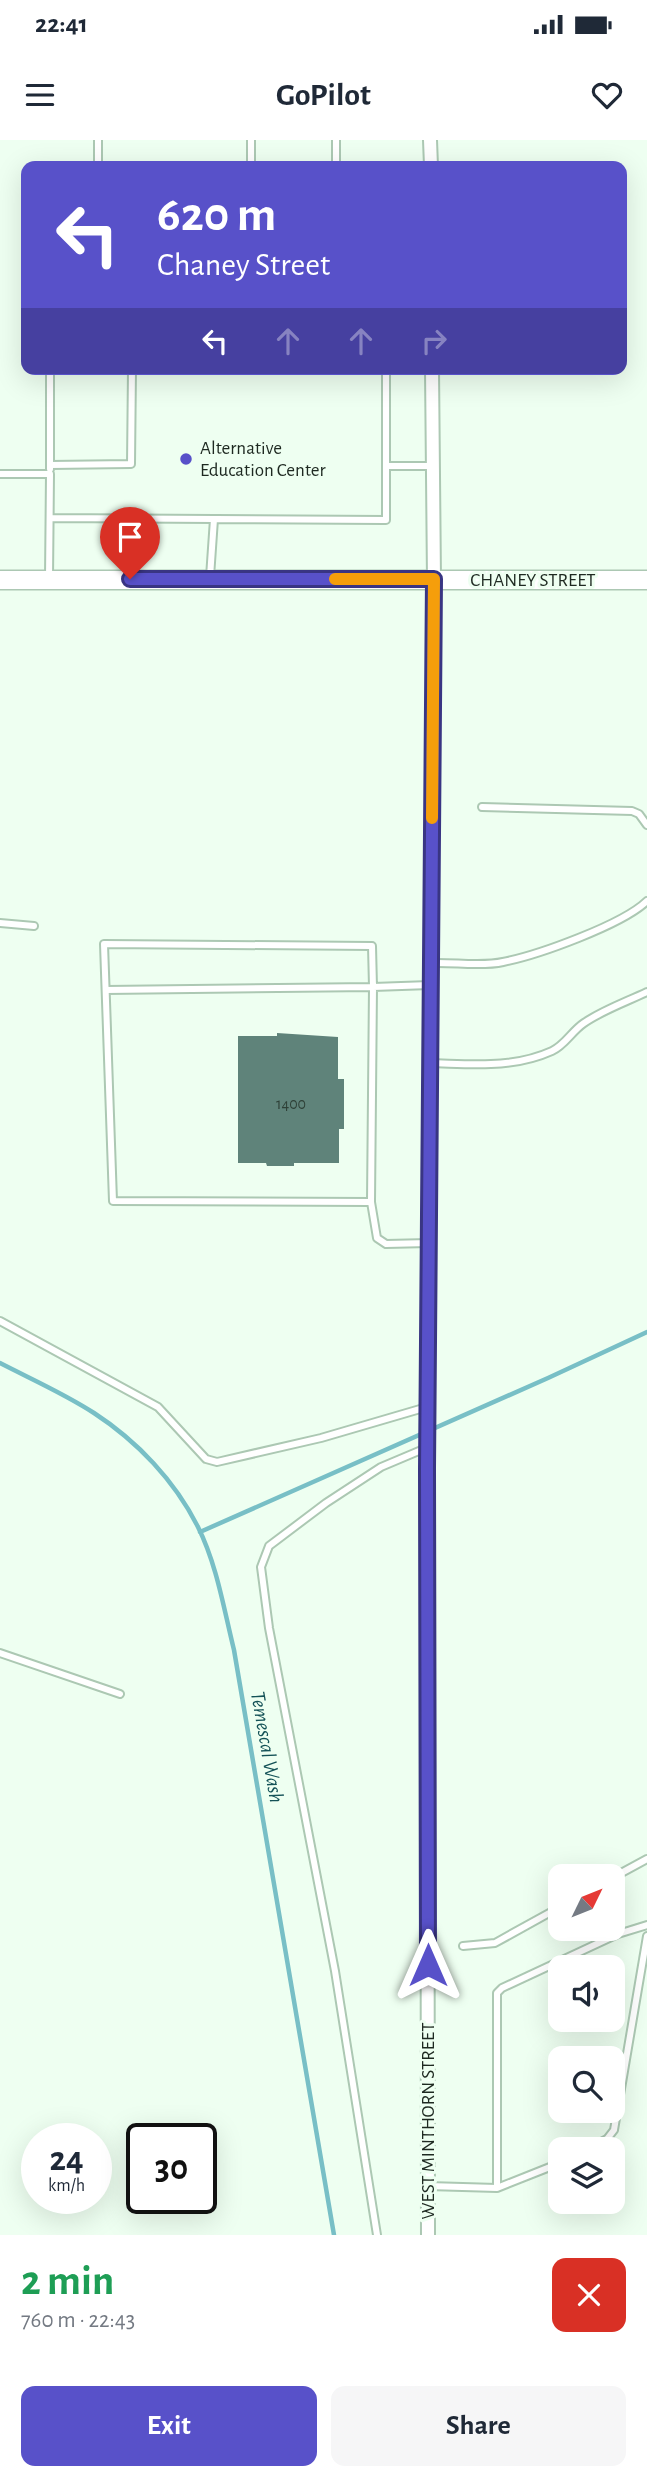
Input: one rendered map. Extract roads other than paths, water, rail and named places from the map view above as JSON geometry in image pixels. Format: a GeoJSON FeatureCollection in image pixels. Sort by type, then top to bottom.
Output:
{"type":"FeatureCollection","features":[{"type":"Feature","properties":{"kind":"street"},"geometry":{"type":"LineString","coordinates":[[430,140],[431,161]]}},
{"type":"Feature","properties":{"kind":"street","name":"WEST MINTHORN STREET"},"geometry":{"type":"LineString","coordinates":[[428,2235],[427,1392],[434,579],[432,375]]}},
{"type":"Feature","properties":{"kind":"street","name":"CHANEY STREET"},"geometry":{"type":"LineString","coordinates":[[0,580],[647,580]]}},
{"type":"Feature","properties":{"kind":"lane"},"geometry":{"type":"LineString","coordinates":[[98,140],[98,161]]}},
{"type":"Feature","properties":{"kind":"lane"},"geometry":{"type":"LineString","coordinates":[[251,140],[251,161]]}},
{"type":"Feature","properties":{"kind":"lane"},"geometry":{"type":"LineString","coordinates":[[336,140],[336,161]]}},
{"type":"Feature","properties":{"kind":"lane"},"geometry":{"type":"LineString","coordinates":[[49,579],[50,375]]}},
{"type":"Feature","properties":{"kind":"lane"},"geometry":{"type":"LineString","coordinates":[[50,465],[131,464],[132,375]]}},
{"type":"Feature","properties":{"kind":"lane"},"geometry":{"type":"LineString","coordinates":[[50,518],[386,520],[386,375]]}},
{"type":"Feature","properties":{"kind":"lane"},"geometry":{"type":"LineString","coordinates":[[386,466],[432,466]]}},
{"type":"Feature","properties":{"kind":"lane"},"geometry":{"type":"LineString","coordinates":[[0,474],[50,474]]}},
{"type":"Feature","properties":{"kind":"lane"},"geometry":{"type":"LineString","coordinates":[[210,579],[214,519]]}},
{"type":"Feature","properties":{"kind":"lane"},"geometry":{"type":"LineString","coordinates":[[482,807],[632,811],[639,814],[647,825]]}},
{"type":"Feature","properties":{"kind":"lane"},"geometry":{"type":"LineString","coordinates":[[430,963],[500,963],[565,943],[632,914],[647,901]]}},
{"type":"Feature","properties":{"kind":"lane"},"geometry":{"type":"LineString","coordinates":[[0,923],[34,926]]}},
{"type":"Feature","properties":{"kind":"lane"},"geometry":{"type":"LineString","coordinates":[[370,1202],[113,1201],[104,944],[372,946],[370,1202],[377,1238],[386,1244],[429,1243]]}},
{"type":"Feature","properties":{"kind":"lane"},"geometry":{"type":"LineString","coordinates":[[106,990],[373,988],[430,985]]}},
{"type":"Feature","properties":{"kind":"lane"},"geometry":{"type":"LineString","coordinates":[[430,1063],[494,1065],[514,1063],[553,1051],[580,1025],[647,992]]}},
{"type":"Feature","properties":{"kind":"lane"},"geometry":{"type":"LineString","coordinates":[[0,1321],[158,1407],[206,1459],[217,1462],[321,1438],[427,1407]]}},
{"type":"Feature","properties":{"kind":"lane"},"geometry":{"type":"LineString","coordinates":[[377,2235],[335,1971],[269,1628],[261,1567],[269,1546],[326,1503],[381,1467],[427,1448]]}},
{"type":"Feature","properties":{"kind":"lane"},"geometry":{"type":"LineString","coordinates":[[0,1653],[120,1694]]}},
{"type":"Feature","properties":{"kind":"lane"},"geometry":{"type":"LineString","coordinates":[[625,1871],[647,1859]]}},
{"type":"Feature","properties":{"kind":"lane"},"geometry":{"type":"LineString","coordinates":[[463,1946],[495,1943],[548,1914]]}},
{"type":"Feature","properties":{"kind":"lane"},"geometry":{"type":"LineString","coordinates":[[497,2188],[496,1993],[618,1934],[647,1925]]}},
{"type":"Feature","properties":{"kind":"lane"},"geometry":{"type":"LineString","coordinates":[[609,2137],[617,2121],[647,1936]]}},
{"type":"Feature","properties":{"kind":"lane"},"geometry":{"type":"LineString","coordinates":[[428,2186],[497,2188],[548,2168]]}},
{"type":"Feature","properties":{"kind":"waterway"},"geometry":{"type":"LineString","coordinates":[[200,1532],[647,1332]]}},
{"type":"Feature","properties":{"kind":"waterway","name":"Temescal Wash"},"geometry":{"type":"LineString","coordinates":[[0,1363],[83,1406],[140,1449],[178,1494],[205,1542],[234,1650],[334,2235]]}},
{"type":"Feature","properties":{"kind":"place","name":"Alternative Education Center"},"geometry":{"type":"Point","coordinates":[186,459]}}]}
